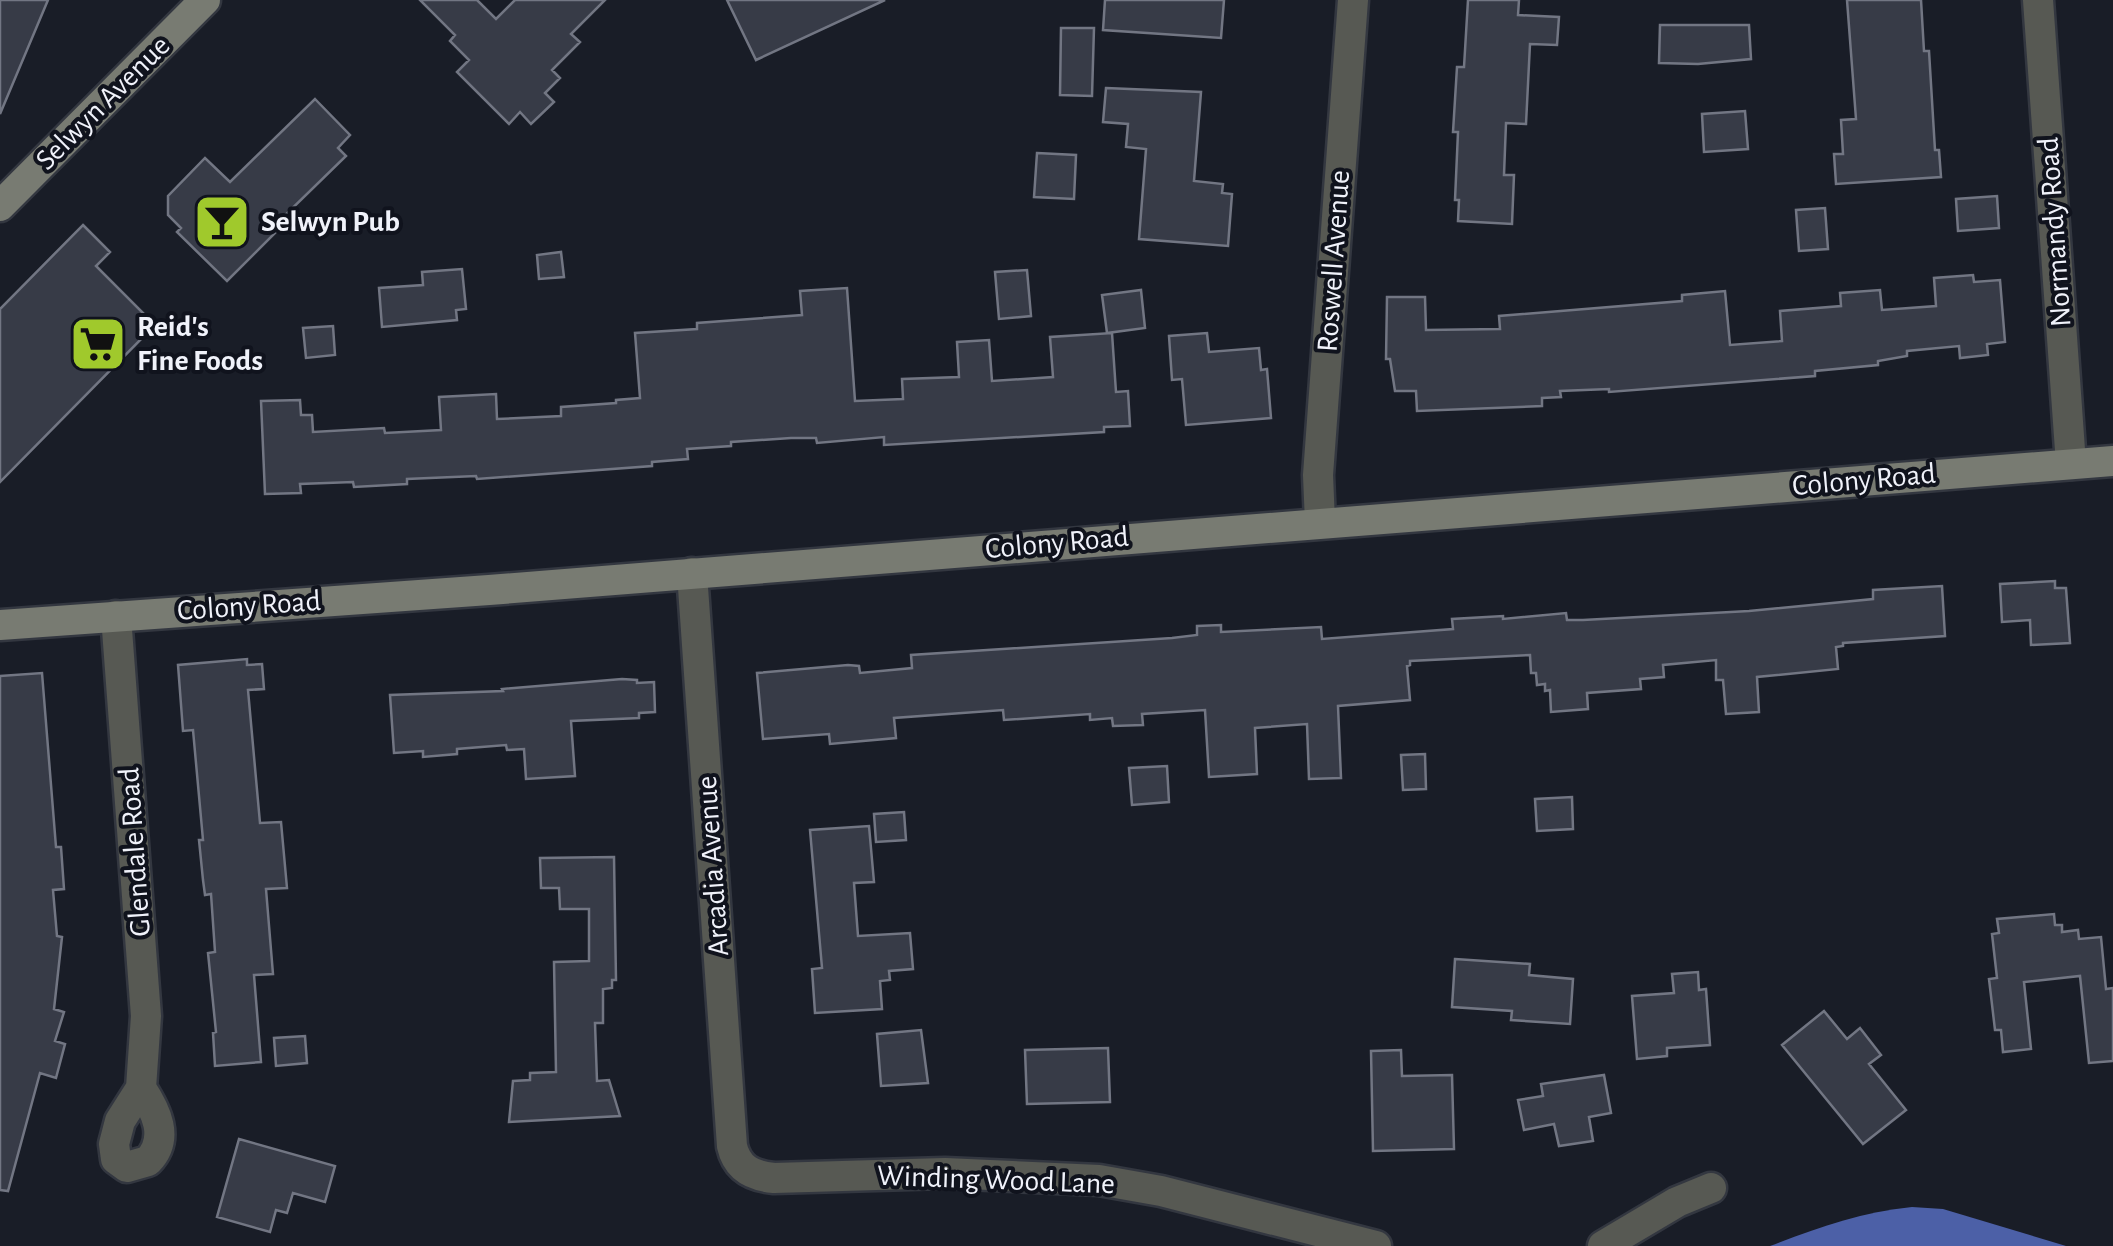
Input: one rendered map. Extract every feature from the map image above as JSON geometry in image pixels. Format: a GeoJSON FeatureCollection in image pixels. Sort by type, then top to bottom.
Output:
{"type":"FeatureCollection","features":[{"type":"Feature","properties":{"kind":"street","name":"Selwyn Avenue"},"geometry":{"type":"LineString","coordinates":[[0,206],[205,0]]}},
{"type":"Feature","properties":{"kind":"street","name":"Roswell Avenue"},"geometry":{"type":"LineString","coordinates":[[1320,522],[1319,460],[1354,0]]}},
{"type":"Feature","properties":{"kind":"street","name":"Normandy Road"},"geometry":{"type":"LineString","coordinates":[[2038,0],[2071,464]]}},
{"type":"Feature","properties":{"kind":"street","name":"Colony Road"},"geometry":{"type":"LineString","coordinates":[[0,625],[2113,462]]}},
{"type":"Feature","properties":{"kind":"street","name":"Arcadia Avenue"},"geometry":{"type":"LineString","coordinates":[[692,573],[731,1133],[736,1159]]}},
{"type":"Feature","properties":{"kind":"street","name":"Glendale Road"},"geometry":{"type":"LineString","coordinates":[[116,616],[145,981],[141,1088]]}},
{"type":"Feature","properties":{"kind":"street","name":"Winding Wood Lane"},"geometry":{"type":"LineString","coordinates":[[736,1159],[755,1175],[774,1178],[945,1174],[1100,1180],[1160,1191],[1376,1246]]}},
{"type":"Feature","properties":{"kind":"street"},"geometry":{"type":"LineString","coordinates":[[1602,1246],[1678,1202],[1711,1188]]}},
{"type":"Feature","properties":{"kind":"water"},"geometry":{"type":"Polygon","coordinates":[[[1912,1207],[1943,1209],[2066,1246],[1770,1246],[1857,1217],[1912,1207]]]}},
{"type":"Feature","properties":{"kind":"building"},"geometry":{"type":"Polygon","coordinates":[[[0,0],[48,0],[0,114],[0,0]]]}},
{"type":"Feature","properties":{"kind":"building"},"geometry":{"type":"Polygon","coordinates":[[[420,0],[477,0],[496,19],[515,0],[605,0],[571,34],[580,42],[552,70],[560,78],[545,93],[554,102],[531,124],[520,112],[509,124],[457,72],[469,60],[450,41],[455,35],[420,0]]]}},
{"type":"Feature","properties":{"kind":"building"},"geometry":{"type":"Polygon","coordinates":[[[727,0],[885,0],[756,60],[727,0]]]}},
{"type":"Feature","properties":{"kind":"building"},"geometry":{"type":"Polygon","coordinates":[[[1105,0],[1224,0],[1221,38],[1103,30],[1105,0]]]}},
{"type":"Feature","properties":{"kind":"building"},"geometry":{"type":"Polygon","coordinates":[[[1468,0],[1519,0],[1518,15],[1559,17],[1557,45],[1530,44],[1526,124],[1506,123],[1504,175],[1514,175],[1512,224],[1458,221],[1458,132],[1453,132],[1457,67],[1464,67],[1468,0]]]}},
{"type":"Feature","properties":{"kind":"building"},"geometry":{"type":"Polygon","coordinates":[[[1847,0],[1921,0],[1941,177],[1836,184],[1834,154],[1843,154],[1841,120],[1856,119],[1847,0]]]}},
{"type":"Feature","properties":{"kind":"building"},"geometry":{"type":"Polygon","coordinates":[[[1660,25],[1749,25],[1751,59],[1659,63],[1660,25]]]}},
{"type":"Feature","properties":{"kind":"building"},"geometry":{"type":"Polygon","coordinates":[[[1061,28],[1094,28],[1092,96],[1060,95],[1061,28]]]}},
{"type":"Feature","properties":{"kind":"building"},"geometry":{"type":"Polygon","coordinates":[[[1106,88],[1201,92],[1194,181],[1223,184],[1222,193],[1232,194],[1228,246],[1139,239],[1146,149],[1126,147],[1128,124],[1103,122],[1106,88]]]}},
{"type":"Feature","properties":{"kind":"building"},"geometry":{"type":"Polygon","coordinates":[[[315,99],[350,135],[338,148],[346,156],[274,226],[278,230],[227,281],[177,232],[181,228],[168,215],[168,196],[205,158],[230,182],[315,99]]]}},
{"type":"Feature","properties":{"kind":"building"},"geometry":{"type":"Polygon","coordinates":[[[1745,111],[1748,149],[1704,152],[1702,114],[1745,111]]]}},
{"type":"Feature","properties":{"kind":"building"},"geometry":{"type":"Polygon","coordinates":[[[1037,153],[1076,155],[1074,199],[1034,197],[1037,153]]]}},
{"type":"Feature","properties":{"kind":"building"},"geometry":{"type":"Polygon","coordinates":[[[1997,196],[1999,228],[1958,231],[1956,199],[1997,196]]]}},
{"type":"Feature","properties":{"kind":"building"},"geometry":{"type":"Polygon","coordinates":[[[1825,208],[1828,249],[1799,251],[1796,210],[1825,208]]]}},
{"type":"Feature","properties":{"kind":"building"},"geometry":{"type":"Polygon","coordinates":[[[83,225],[110,252],[96,266],[155,325],[0,482],[0,309],[83,225]]]}},
{"type":"Feature","properties":{"kind":"building"},"geometry":{"type":"Polygon","coordinates":[[[561,252],[564,277],[539,279],[537,255],[561,252]]]}},
{"type":"Feature","properties":{"kind":"building"},"geometry":{"type":"Polygon","coordinates":[[[462,269],[466,309],[456,310],[457,320],[382,327],[379,288],[423,285],[422,272],[462,269]]]}},
{"type":"Feature","properties":{"kind":"building"},"geometry":{"type":"Polygon","coordinates":[[[1027,270],[1031,316],[999,319],[995,272],[1027,270]]]}},
{"type":"Feature","properties":{"kind":"building"},"geometry":{"type":"Polygon","coordinates":[[[1973,275],[1974,282],[2000,280],[2005,342],[1987,344],[1988,355],[1960,358],[1959,346],[1907,351],[1907,356],[1878,361],[1878,365],[1815,371],[1815,376],[1609,392],[1560,391],[1561,397],[1542,398],[1542,406],[1417,411],[1416,391],[1395,391],[1390,359],[1386,359],[1387,297],[1425,297],[1426,330],[1500,329],[1499,316],[1682,301],[1682,295],[1725,291],[1730,345],[1782,341],[1780,311],[1841,306],[1840,293],[1880,290],[1882,310],[1936,306],[1934,278],[1973,275]]]}},
{"type":"Feature","properties":{"kind":"building"},"geometry":{"type":"Polygon","coordinates":[[[847,288],[855,401],[903,399],[902,379],[959,377],[957,342],[989,340],[992,381],[1053,377],[1050,337],[1112,333],[1116,392],[1128,391],[1130,426],[1104,427],[1104,432],[884,445],[884,437],[817,443],[816,438],[731,442],[731,446],[687,449],[688,459],[652,462],[652,466],[477,479],[407,479],[407,484],[354,487],[353,482],[300,484],[301,493],[265,494],[261,401],[300,400],[301,415],[312,415],[313,432],[441,430],[439,397],[496,394],[497,419],[561,416],[561,407],[640,398],[635,333],[697,329],[697,323],[802,315],[800,291],[847,288]]]}},
{"type":"Feature","properties":{"kind":"building"},"geometry":{"type":"Polygon","coordinates":[[[1141,290],[1145,328],[1107,333],[1102,295],[1141,290]]]}},
{"type":"Feature","properties":{"kind":"building"},"geometry":{"type":"Polygon","coordinates":[[[333,326],[335,355],[306,358],[303,328],[333,326]]]}},
{"type":"Feature","properties":{"kind":"building"},"geometry":{"type":"Polygon","coordinates":[[[1207,333],[1209,352],[1259,348],[1261,370],[1267,369],[1271,418],[1186,425],[1182,379],[1172,380],[1169,336],[1207,333]]]}},
{"type":"Feature","properties":{"kind":"building"},"geometry":{"type":"Polygon","coordinates":[[[2055,581],[2055,588],[2066,588],[2070,643],[2031,645],[2030,620],[2002,622],[2000,584],[2055,581]]]}},
{"type":"Feature","properties":{"kind":"building"},"geometry":{"type":"Polygon","coordinates":[[[1942,586],[1945,636],[1843,643],[1836,647],[1838,669],[1757,677],[1759,712],[1726,714],[1723,680],[1716,680],[1716,660],[1663,665],[1664,677],[1640,679],[1641,689],[1587,693],[1588,709],[1551,712],[1550,690],[1545,691],[1545,684],[1537,685],[1536,673],[1531,673],[1530,655],[1410,661],[1410,700],[1338,706],[1341,778],[1309,779],[1307,724],[1255,728],[1257,774],[1209,777],[1205,710],[1142,714],[1143,725],[1113,726],[1112,718],[1090,720],[1090,714],[1004,720],[1003,710],[894,718],[896,738],[830,744],[829,734],[763,739],[757,673],[848,665],[859,666],[860,673],[912,668],[911,655],[1172,638],[1197,635],[1197,626],[1221,625],[1221,632],[1321,627],[1322,639],[1453,629],[1452,619],[1566,613],[1567,620],[1583,620],[1749,611],[1873,599],[1873,590],[1942,586]]]}},
{"type":"Feature","properties":{"kind":"building"},"geometry":{"type":"Polygon","coordinates":[[[247,659],[247,665],[262,664],[264,689],[248,690],[260,823],[281,822],[287,888],[266,889],[273,974],[254,975],[261,1062],[215,1066],[216,1032],[208,953],[215,952],[211,894],[205,895],[193,730],[183,731],[178,665],[247,659]]]}},
{"type":"Feature","properties":{"kind":"building"},"geometry":{"type":"Polygon","coordinates":[[[42,673],[56,847],[61,847],[64,889],[53,890],[57,936],[62,937],[54,1009],[64,1012],[55,1041],[65,1044],[56,1078],[40,1073],[8,1191],[0,1190],[0,676],[42,673]]]}},
{"type":"Feature","properties":{"kind":"building"},"geometry":{"type":"Polygon","coordinates":[[[622,679],[654,682],[655,712],[639,713],[639,718],[571,721],[575,776],[526,779],[524,749],[507,750],[506,745],[457,749],[457,754],[423,757],[423,751],[394,753],[390,695],[503,691],[622,679]]]}},
{"type":"Feature","properties":{"kind":"building"},"geometry":{"type":"Polygon","coordinates":[[[1425,754],[1426,789],[1403,790],[1401,755],[1425,754]]]}},
{"type":"Feature","properties":{"kind":"building"},"geometry":{"type":"Polygon","coordinates":[[[1167,766],[1169,802],[1132,805],[1129,768],[1167,766]]]}},
{"type":"Feature","properties":{"kind":"building"},"geometry":{"type":"Polygon","coordinates":[[[1572,797],[1573,829],[1537,831],[1535,799],[1572,797]]]}},
{"type":"Feature","properties":{"kind":"building"},"geometry":{"type":"Polygon","coordinates":[[[904,812],[906,840],[876,842],[874,814],[904,812]]]}},
{"type":"Feature","properties":{"kind":"building"},"geometry":{"type":"Polygon","coordinates":[[[869,826],[874,882],[854,883],[858,936],[910,933],[913,969],[889,971],[890,980],[880,981],[882,1009],[815,1013],[812,969],[822,968],[810,830],[869,826]]]}},
{"type":"Feature","properties":{"kind":"building"},"geometry":{"type":"Polygon","coordinates":[[[614,857],[616,980],[612,980],[612,988],[603,989],[603,1023],[595,1023],[597,1081],[609,1080],[620,1116],[509,1122],[513,1081],[530,1080],[530,1073],[556,1072],[554,962],[589,961],[589,909],[560,909],[559,888],[541,888],[540,858],[614,857]]]}},
{"type":"Feature","properties":{"kind":"building"},"geometry":{"type":"Polygon","coordinates":[[[2054,914],[2055,925],[2062,925],[2062,932],[2078,930],[2079,939],[2101,937],[2106,989],[2113,988],[2113,1061],[2089,1063],[2080,976],[2024,982],[2031,1049],[2003,1052],[2001,1030],[1995,1030],[1989,979],[1997,978],[1992,934],[1999,933],[1997,919],[2054,914]]]}},
{"type":"Feature","properties":{"kind":"building"},"geometry":{"type":"Polygon","coordinates":[[[1455,959],[1530,964],[1529,975],[1573,979],[1570,1024],[1511,1020],[1512,1011],[1452,1007],[1455,959]]]}},
{"type":"Feature","properties":{"kind":"building"},"geometry":{"type":"Polygon","coordinates":[[[1698,972],[1699,990],[1706,989],[1710,1045],[1667,1048],[1667,1056],[1637,1059],[1632,996],[1674,993],[1672,974],[1698,972]]]}},
{"type":"Feature","properties":{"kind":"building"},"geometry":{"type":"Polygon","coordinates":[[[1824,1011],[1847,1039],[1860,1028],[1881,1055],[1869,1064],[1906,1110],[1863,1144],[1782,1045],[1824,1011]]]}},
{"type":"Feature","properties":{"kind":"building"},"geometry":{"type":"Polygon","coordinates":[[[921,1030],[928,1083],[881,1086],[877,1034],[921,1030]]]}},
{"type":"Feature","properties":{"kind":"building"},"geometry":{"type":"Polygon","coordinates":[[[305,1036],[307,1063],[276,1066],[274,1038],[305,1036]]]}},
{"type":"Feature","properties":{"kind":"building"},"geometry":{"type":"Polygon","coordinates":[[[1108,1048],[1110,1102],[1027,1104],[1025,1050],[1108,1048]]]}},
{"type":"Feature","properties":{"kind":"building"},"geometry":{"type":"Polygon","coordinates":[[[1401,1050],[1402,1076],[1452,1075],[1454,1149],[1373,1151],[1371,1051],[1401,1050]]]}},
{"type":"Feature","properties":{"kind":"building"},"geometry":{"type":"Polygon","coordinates":[[[1604,1075],[1611,1113],[1589,1117],[1593,1141],[1559,1146],[1554,1124],[1524,1130],[1518,1100],[1543,1096],[1541,1084],[1604,1075]]]}},
{"type":"Feature","properties":{"kind":"building"},"geometry":{"type":"Polygon","coordinates":[[[239,1139],[335,1166],[325,1202],[293,1193],[287,1213],[276,1210],[270,1232],[217,1217],[239,1139]]]}},
{"type":"Feature","properties":{"kind":"place","name":"Selwyn Pub"},"geometry":{"type":"Point","coordinates":[222,222]}},
{"type":"Feature","properties":{"kind":"place","name":"Reid's Fine Foods"},"geometry":{"type":"Point","coordinates":[98,344]}}]}
